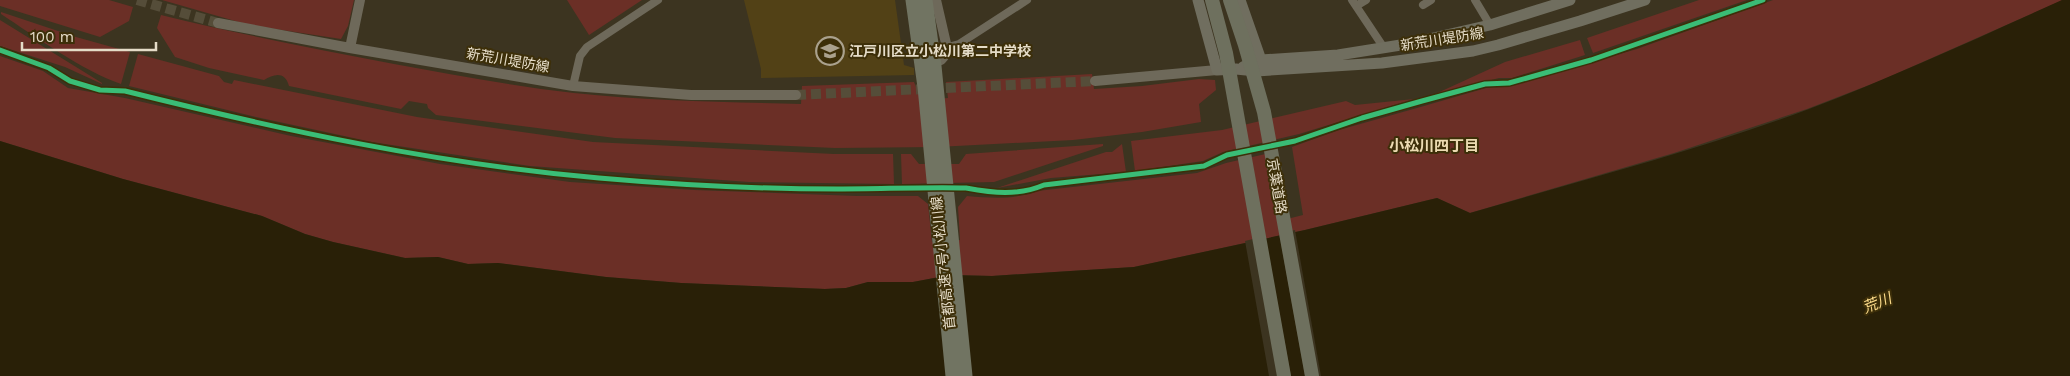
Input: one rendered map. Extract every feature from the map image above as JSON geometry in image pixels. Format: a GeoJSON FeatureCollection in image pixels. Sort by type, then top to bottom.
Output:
{"type":"FeatureCollection","features":[{"type":"Feature","properties":{"kind":"highway","name":"首都高速7号小松川線"},"geometry":{"type":"LineString","coordinates":[[913,0],[925,87],[953,376]]}},
{"type":"Feature","properties":{"kind":"highway","name":"首都高速7号小松川線"},"geometry":{"type":"LineString","coordinates":[[925,0],[938,106],[965,376]]}},
{"type":"Feature","properties":{"kind":"highway","name":"京葉道路"},"geometry":{"type":"LineString","coordinates":[[1234,3],[1264,112],[1312,376]]}},
{"type":"Feature","properties":{"kind":"highway","name":"京葉道路"},"geometry":{"type":"LineString","coordinates":[[1214,6],[1226,53],[1284,376]]}},
{"type":"Feature","properties":{"kind":"main road"},"geometry":{"type":"LineString","coordinates":[[1198,0],[1217,70]]}},
{"type":"Feature","properties":{"kind":"main road","name":"新荒川堤防線"},"geometry":{"type":"LineString","coordinates":[[1217,70],[1384,48],[1490,25],[1570,0]]}},
{"type":"Feature","properties":{"kind":"main road","name":"新荒川堤防線"},"geometry":{"type":"LineString","coordinates":[[1258,65],[1280,70],[1382,63],[1473,50],[1526,37],[1645,0]]}},
{"type":"Feature","properties":{"kind":"main road"},"geometry":{"type":"LineString","coordinates":[[1234,3],[1258,65]]}},
{"type":"Feature","properties":{"kind":"main road"},"geometry":{"type":"LineString","coordinates":[[1280,70],[1293,63],[1311,58]]}},
{"type":"Feature","properties":{"kind":"street"},"geometry":{"type":"LineString","coordinates":[[350,48],[360,0]]}},
{"type":"Feature","properties":{"kind":"street"},"geometry":{"type":"LineString","coordinates":[[573,86],[580,56],[586,47],[658,0]]}},
{"type":"Feature","properties":{"kind":"street"},"geometry":{"type":"LineString","coordinates":[[906,0],[911,39],[917,56],[926,61],[941,60],[948,52],[936,0]]}},
{"type":"Feature","properties":{"kind":"street"},"geometry":{"type":"LineString","coordinates":[[948,47],[959,44],[1027,0]]}},
{"type":"Feature","properties":{"kind":"street"},"geometry":{"type":"LineString","coordinates":[[1366,0],[1354,3],[1384,48]]}},
{"type":"Feature","properties":{"kind":"street"},"geometry":{"type":"LineString","coordinates":[[1423,5],[1431,0]]}},
{"type":"Feature","properties":{"kind":"street"},"geometry":{"type":"LineString","coordinates":[[1475,0],[1490,25]]}},
{"type":"Feature","properties":{"kind":"street","name":"新荒川堤防線"},"geometry":{"type":"LineString","coordinates":[[218,23],[350,48],[573,86],[691,95],[796,95]]}},
{"type":"Feature","properties":{"kind":"street","name":"新荒川堤防線"},"geometry":{"type":"LineString","coordinates":[[1096,81],[1217,70]]}},
{"type":"Feature","properties":{"kind":"shaded area"},"geometry":{"type":"Polygon","coordinates":[[[0,0],[109,0],[133,7],[129,21],[100,37],[0,6],[0,0]]]}},
{"type":"Feature","properties":{"kind":"shaded area"},"geometry":{"type":"Polygon","coordinates":[[[162,0],[354,0],[348,26],[341,39],[249,25],[162,0]]]}},
{"type":"Feature","properties":{"kind":"shaded area"},"geometry":{"type":"Polygon","coordinates":[[[567,0],[642,0],[589,35],[567,0]]]}},
{"type":"Feature","properties":{"kind":"shaded area","name":"江戸川区立小松川第二中学校"},"geometry":{"type":"Polygon","coordinates":[[[744,0],[895,0],[904,65],[914,68],[914,75],[761,78],[761,69],[744,0]]]}},
{"type":"Feature","properties":{"kind":"shaded area"},"geometry":{"type":"Polygon","coordinates":[[[1699,0],[1747,0],[1593,53],[1587,38],[1699,0]]]}},
{"type":"Feature","properties":{"kind":"shaded area"},"geometry":{"type":"Polygon","coordinates":[[[1773,0],[2063,0],[1882,80],[1807,109],[1674,153],[1470,213],[1437,198],[1305,230],[1134,267],[992,276],[950,275],[913,282],[868,282],[846,288],[825,289],[681,283],[606,277],[498,263],[468,264],[438,257],[405,258],[305,234],[262,216],[123,179],[0,141],[0,56],[43,71],[68,88],[125,98],[291,136],[440,164],[570,182],[694,190],[857,196],[918,196],[928,204],[932,242],[960,240],[958,207],[967,196],[1011,197],[1037,191],[1197,173],[1226,163],[1274,152],[1287,219],[1303,215],[1292,147],[1339,130],[1486,88],[1514,84],[1637,49],[1773,0]]]}},
{"type":"Feature","properties":{"kind":"shaded area"},"geometry":{"type":"Polygon","coordinates":[[[1,12],[76,37],[130,52],[121,84],[91,71],[44,43],[1,14],[1,12]]]}},
{"type":"Feature","properties":{"kind":"shaded area"},"geometry":{"type":"Polygon","coordinates":[[[161,15],[277,41],[506,84],[630,98],[801,104],[802,86],[914,82],[921,100],[948,98],[946,82],[1092,74],[1094,89],[1142,86],[1199,79],[1215,80],[1216,90],[1199,104],[1201,122],[1142,132],[1073,140],[937,147],[835,148],[615,138],[436,115],[428,108],[427,104],[409,101],[401,109],[289,86],[285,78],[279,75],[264,80],[209,68],[175,57],[157,28],[161,15]]]}},
{"type":"Feature","properties":{"kind":"shaded area"},"geometry":{"type":"Polygon","coordinates":[[[0,20],[102,84],[65,67],[0,46],[0,20]]]}},
{"type":"Feature","properties":{"kind":"shaded area"},"geometry":{"type":"Polygon","coordinates":[[[1580,40],[1585,55],[1512,78],[1499,78],[1433,95],[1505,62],[1580,40]]]}},
{"type":"Feature","properties":{"kind":"shaded area"},"geometry":{"type":"Polygon","coordinates":[[[138,54],[219,76],[224,82],[232,84],[234,80],[417,117],[593,142],[834,154],[893,154],[894,184],[749,182],[530,166],[372,142],[256,117],[129,86],[138,54]]]}},
{"type":"Feature","properties":{"kind":"shaded area"},"geometry":{"type":"Polygon","coordinates":[[[1414,99],[1299,134],[1223,152],[1203,161],[1135,171],[1131,141],[1222,130],[1346,101],[1355,105],[1414,99]]]}},
{"type":"Feature","properties":{"kind":"shaded area"},"geometry":{"type":"Polygon","coordinates":[[[1103,144],[1103,146],[994,182],[902,184],[901,154],[911,154],[919,164],[959,164],[966,154],[1103,144]]]}},
{"type":"Feature","properties":{"kind":"shaded area"},"geometry":{"type":"Polygon","coordinates":[[[1122,144],[1126,172],[1051,178],[997,188],[1106,152],[1112,152],[1122,144]]]}},
{"type":"Feature","properties":{"kind":"water","name":"荒川"},"geometry":{"type":"Polygon","coordinates":[[[2062,0],[2070,0],[2070,376],[0,376],[0,141],[123,179],[262,216],[305,234],[405,258],[438,257],[468,264],[498,263],[606,277],[681,283],[825,289],[846,288],[868,282],[913,282],[950,275],[992,276],[1134,267],[1305,230],[1437,198],[1470,213],[1726,138],[1809,109],[1905,70],[2062,0]]]}},
{"type":"Feature","properties":{"kind":"pier"},"geometry":{"type":"Polygon","coordinates":[[[1295,230],[1321,376],[1305,376],[1279,233],[1295,230]]]}},
{"type":"Feature","properties":{"kind":"pier"},"geometry":{"type":"Polygon","coordinates":[[[1265,236],[1291,376],[1269,376],[1245,241],[1265,236]]]}},
{"type":"Feature","properties":{"kind":"tunnel"},"geometry":{"type":"LineString","coordinates":[[137,0],[218,23]]}},
{"type":"Feature","properties":{"kind":"tunnel"},"geometry":{"type":"LineString","coordinates":[[796,95],[1095,81]]}},
{"type":"Feature","properties":{"kind":"cycle path"},"geometry":{"type":"LineString","coordinates":[[0,50],[49,68],[70,81],[100,90],[125,91],[301,132],[419,155],[479,164],[539,172],[688,185],[808,189],[966,188],[1015,192],[1044,185],[1204,166],[1227,155],[1295,141],[1362,118],[1422,101],[1485,84],[1509,83],[1591,60],[1763,0]]}},
{"type":"Feature","properties":{"kind":"place","name":"江戸川区立小松川第二中学校"},"geometry":{"type":"Point","coordinates":[830,51]}},
{"type":"Feature","properties":{"kind":"district","name":"小松川四丁目"},"geometry":{"type":"Point","coordinates":[1434,146]}}]}
